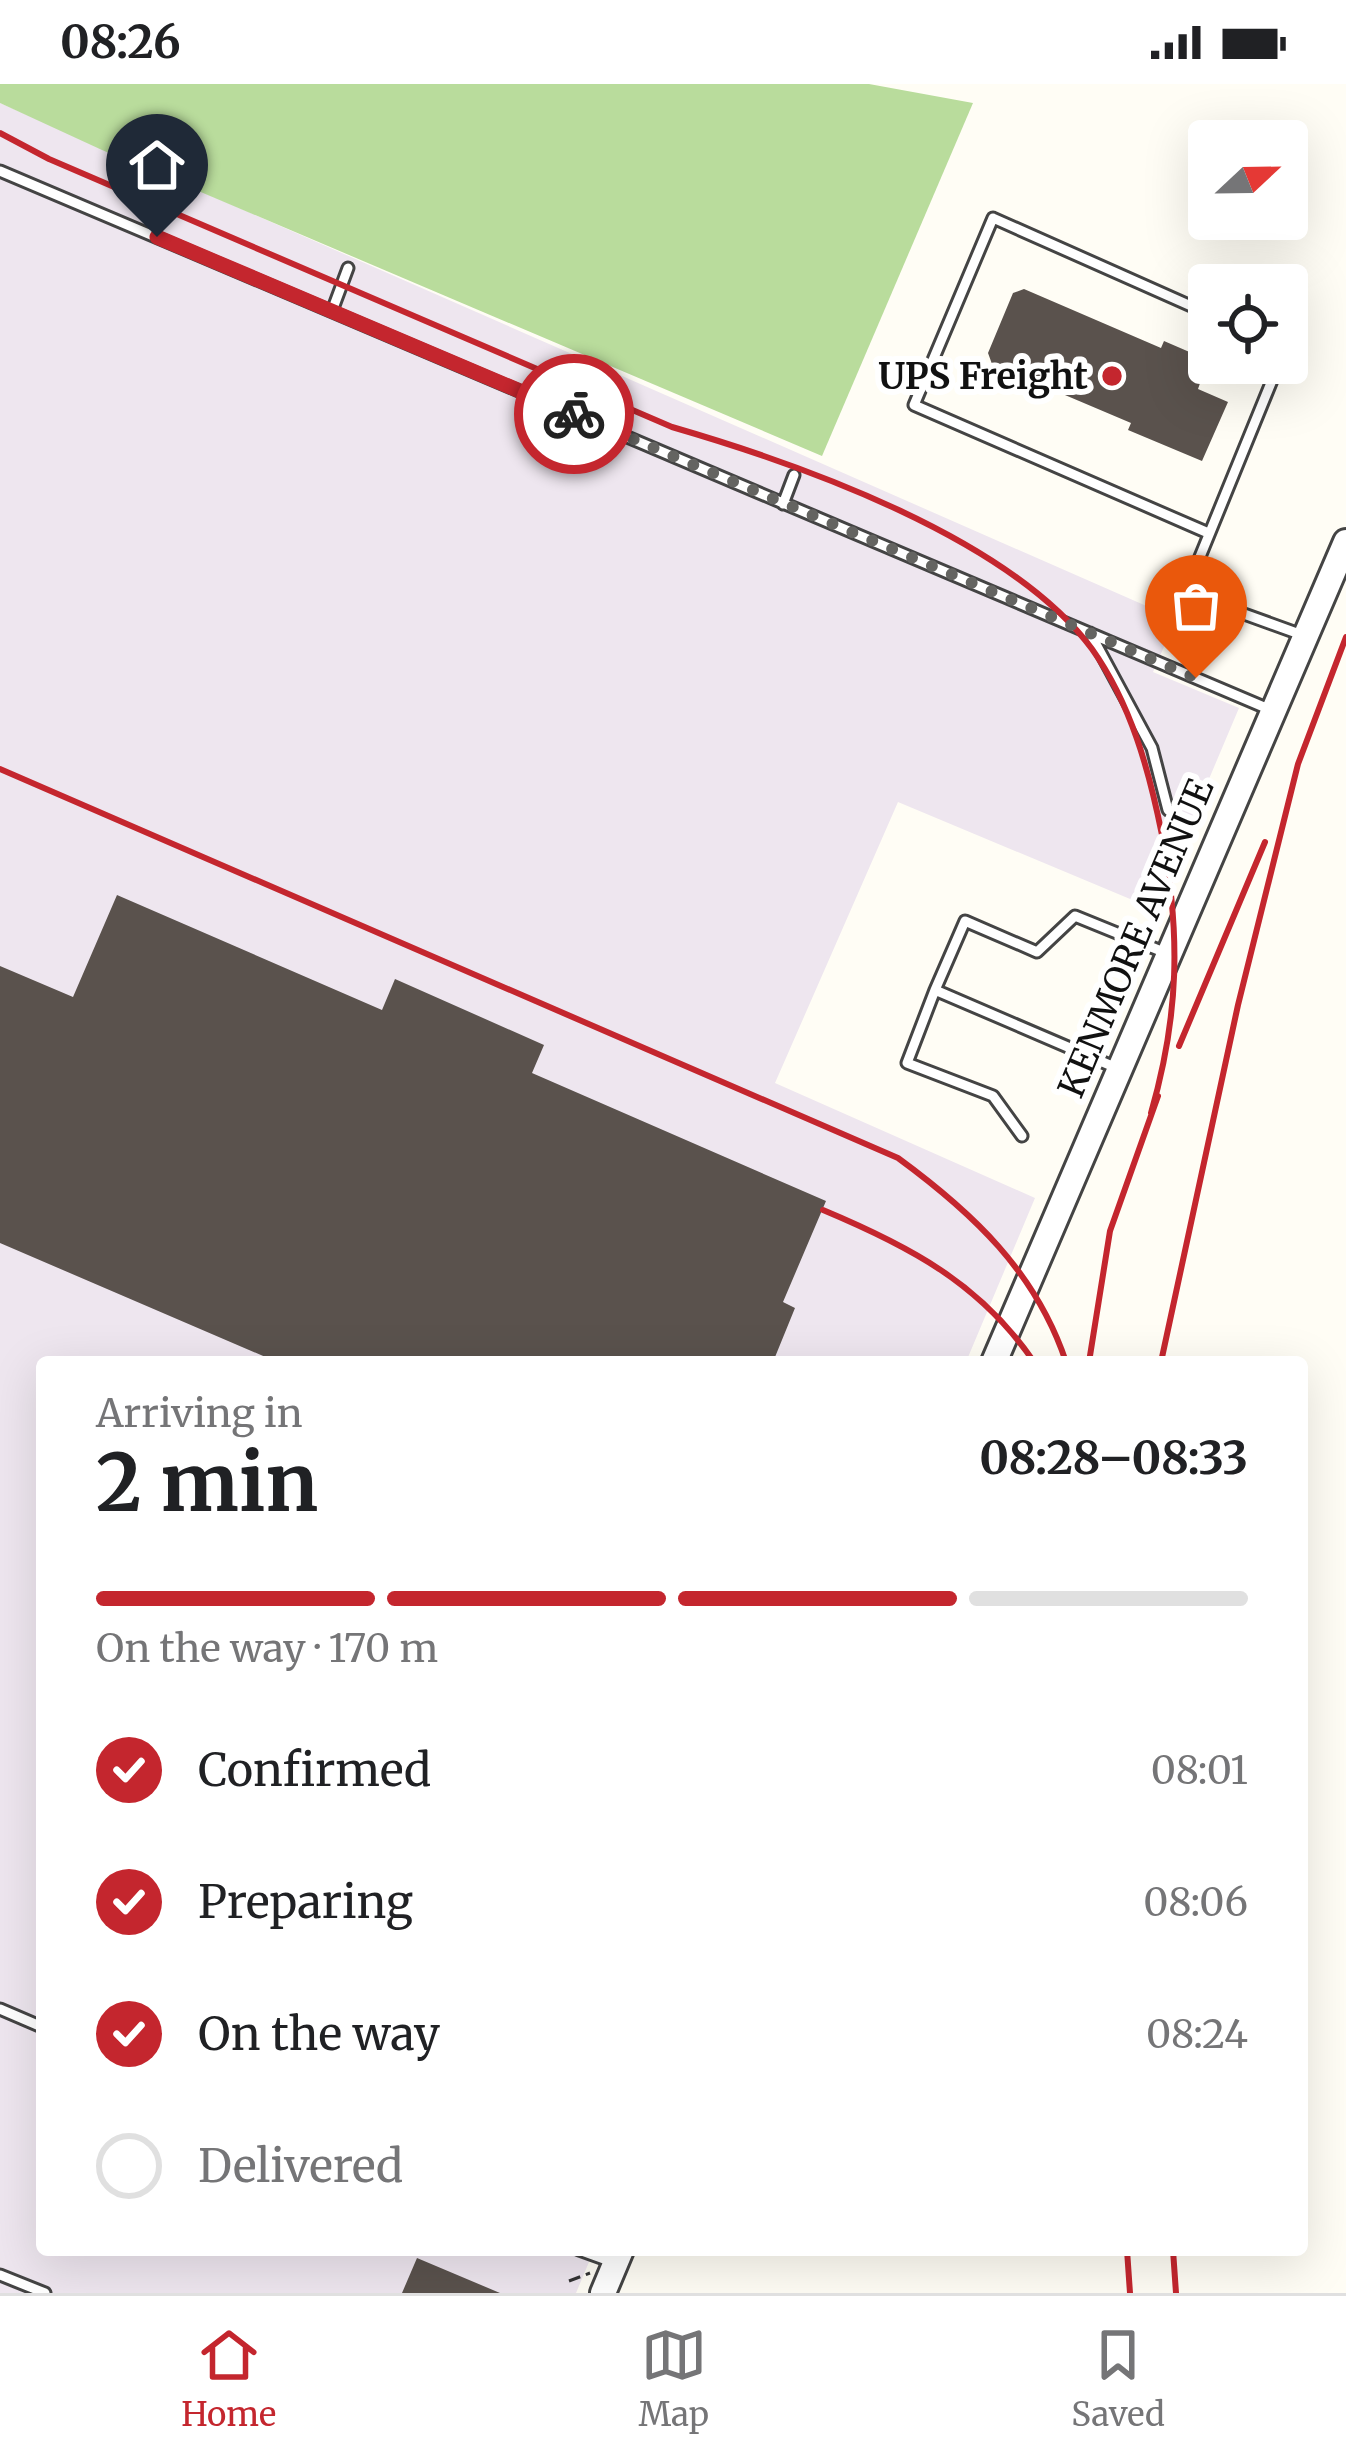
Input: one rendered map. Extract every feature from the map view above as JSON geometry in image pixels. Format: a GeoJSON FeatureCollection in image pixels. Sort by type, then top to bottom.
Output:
{"type":"FeatureCollection","features":[{"type":"Feature","properties":{"kind":"street","name":"KENMORE AVENUE"},"geometry":{"type":"LineString","coordinates":[[997,1356],[1346,542]]}},
{"type":"Feature","properties":{"kind":"street"},"geometry":{"type":"LineString","coordinates":[[603,2293],[618,2257]]}},
{"type":"Feature","properties":{"kind":"lane"},"geometry":{"type":"LineString","coordinates":[[0,171],[1273,711]]}},
{"type":"Feature","properties":{"kind":"lane"},"geometry":{"type":"LineString","coordinates":[[1188,305],[993,218],[914,405],[1207,532]]}},
{"type":"Feature","properties":{"kind":"lane"},"geometry":{"type":"LineString","coordinates":[[332,311],[348,268]]}},
{"type":"Feature","properties":{"kind":"lane"},"geometry":{"type":"LineString","coordinates":[[1270,384],[1207,532],[1196,569],[1208,602],[1305,636]]}},
{"type":"Feature","properties":{"kind":"lane"},"geometry":{"type":"LineString","coordinates":[[783,504],[794,476]]}},
{"type":"Feature","properties":{"kind":"lane"},"geometry":{"type":"LineString","coordinates":[[1090,633],[1152,748],[1168,810]]}},
{"type":"Feature","properties":{"kind":"lane"},"geometry":{"type":"LineString","coordinates":[[1022,1136],[993,1096],[907,1063],[965,920],[1037,952],[1075,916],[1168,955]]}},
{"type":"Feature","properties":{"kind":"lane"},"geometry":{"type":"LineString","coordinates":[[935,990],[1119,1069]]}},
{"type":"Feature","properties":{"kind":"lane"},"geometry":{"type":"LineString","coordinates":[[0,2009],[36,2024]]}},
{"type":"Feature","properties":{"kind":"lane"},"geometry":{"type":"LineString","coordinates":[[0,2275],[45,2293]]}},
{"type":"Feature","properties":{"kind":"shaded area"},"geometry":{"type":"Polygon","coordinates":[[[0,103],[1176,619],[1153,672],[1239,708],[1154,909],[898,802],[775,1083],[1035,1198],[969,1356],[36,1356],[36,2256],[591,2256],[576,2293],[0,2293],[0,103]]]}},
{"type":"Feature","properties":{"kind":"green space"},"geometry":{"type":"Polygon","coordinates":[[[0,84],[869,84],[973,103],[822,456],[102,150],[0,103],[0,84]]]}},
{"type":"Feature","properties":{"kind":"building","name":"UPS Freight"},"geometry":{"type":"Polygon","coordinates":[[[1024,289],[1161,348],[1164,341],[1188,351],[1188,384],[1200,384],[1198,389],[1228,402],[1202,461],[1128,430],[1131,423],[992,364],[988,353],[1013,293],[1024,289]]]}},
{"type":"Feature","properties":{"kind":"building"},"geometry":{"type":"Polygon","coordinates":[[[117,895],[382,1010],[395,979],[544,1045],[532,1073],[826,1201],[783,1302],[795,1308],[775,1356],[263,1356],[0,1243],[0,966],[73,997],[117,895]]]}},
{"type":"Feature","properties":{"kind":"building"},"geometry":{"type":"Polygon","coordinates":[[[417,2258],[500,2293],[402,2293],[417,2258]]]}},
{"type":"Feature","properties":{"kind":"railway"},"geometry":{"type":"LineString","coordinates":[[0,133],[49,159],[672,427],[780,462],[899,510],[1010,573],[1056,609],[1092,649],[1118,692],[1144,762],[1162,835],[1172,907],[1174,975],[1167,1043],[1151,1113]]}},
{"type":"Feature","properties":{"kind":"railway"},"geometry":{"type":"LineString","coordinates":[[1162,1356],[1238,1005],[1298,764],[1346,637]]}},
{"type":"Feature","properties":{"kind":"railway"},"geometry":{"type":"LineString","coordinates":[[0,769],[898,1158],[952,1200],[999,1247],[1038,1300],[1064,1356]]}},
{"type":"Feature","properties":{"kind":"railway"},"geometry":{"type":"LineString","coordinates":[[1179,1046],[1265,842]]}},
{"type":"Feature","properties":{"kind":"railway"},"geometry":{"type":"LineString","coordinates":[[1090,1356],[1110,1231],[1158,1096]]}},
{"type":"Feature","properties":{"kind":"railway"},"geometry":{"type":"LineString","coordinates":[[823,1210],[940,1270],[990,1310],[1030,1356]]}},
{"type":"Feature","properties":{"kind":"railway"},"geometry":{"type":"LineString","coordinates":[[1127,2256],[1130,2293]]}},
{"type":"Feature","properties":{"kind":"railway"},"geometry":{"type":"LineString","coordinates":[[1173,2256],[1176,2293]]}},
{"type":"Feature","properties":{"kind":"way so far"},"geometry":{"type":"LineString","coordinates":[[574,414],[1196,678]]}},
{"type":"Feature","properties":{"kind":"place","name":"UPS Freight"},"geometry":{"type":"Point","coordinates":[1112,376]}},
{"type":"Feature","properties":{"kind":"route"},"geometry":{"type":"LineString","coordinates":[[157,237],[574,414]]}}]}
